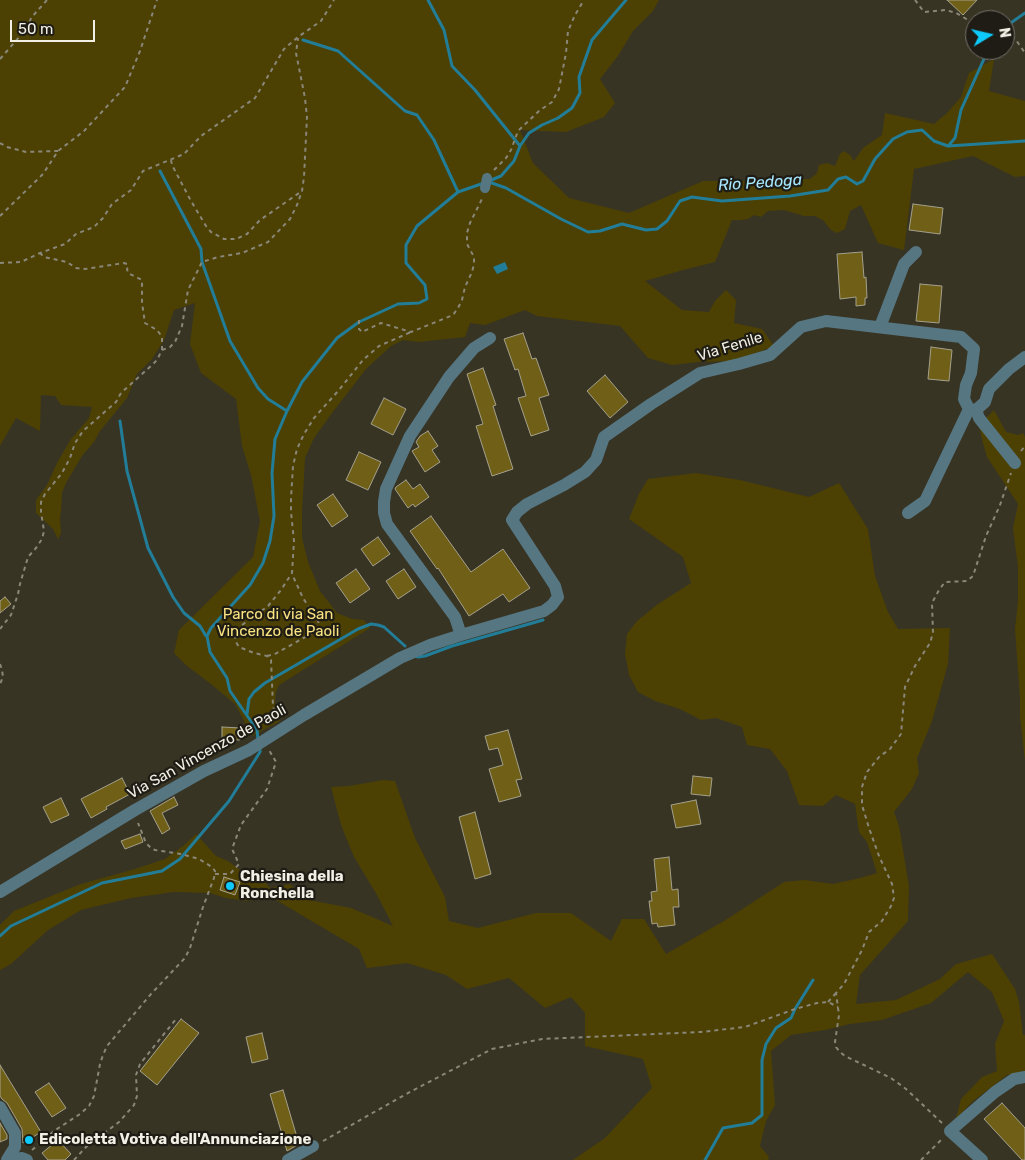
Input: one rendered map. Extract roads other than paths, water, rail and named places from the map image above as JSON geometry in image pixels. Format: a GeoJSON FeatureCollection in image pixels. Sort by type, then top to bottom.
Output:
{"type":"FeatureCollection","features":[{"type":"Feature","properties":{"kind":"street"},"geometry":{"type":"LineString","coordinates":[[880,327],[904,264],[916,252]]}},
{"type":"Feature","properties":{"kind":"street","name":"Via Fenile"},"geometry":{"type":"LineString","coordinates":[[512,520],[517,512],[527,504],[585,472],[596,460],[604,437],[651,404],[700,373],[770,355],[801,327],[826,321],[961,338],[974,349],[971,373],[966,386],[964,400],[972,409]]}},
{"type":"Feature","properties":{"kind":"street"},"geometry":{"type":"LineString","coordinates":[[461,635],[455,617],[387,524],[384,502],[386,489],[415,428],[449,377],[474,348],[490,338]]}},
{"type":"Feature","properties":{"kind":"street"},"geometry":{"type":"LineString","coordinates":[[908,513],[925,501],[972,409],[985,402],[989,389],[1009,368],[1025,357]]}},
{"type":"Feature","properties":{"kind":"street"},"geometry":{"type":"LineString","coordinates":[[972,409],[1015,463]]}},
{"type":"Feature","properties":{"kind":"street","name":"Via San Vincenzo de Paoli"},"geometry":{"type":"LineString","coordinates":[[0,892],[135,810],[204,771],[252,748],[400,658],[461,635],[544,611],[558,597],[555,586],[512,520]]}},
{"type":"Feature","properties":{"kind":"street"},"geometry":{"type":"LineString","coordinates":[[982,1160],[950,1131],[995,1092],[1014,1080],[1025,1077]]}},
{"type":"Feature","properties":{"kind":"street"},"geometry":{"type":"LineString","coordinates":[[0,1107],[13,1129],[16,1139],[15,1146],[7,1160]]}},
{"type":"Feature","properties":{"kind":"street"},"geometry":{"type":"LineString","coordinates":[[288,1160],[313,1146]]}},
{"type":"Feature","properties":{"kind":"water"},"geometry":{"type":"Polygon","coordinates":[[[505,262],[508,269],[497,274],[493,267],[505,262]]]}},
{"type":"Feature","properties":{"kind":"waterway"},"geometry":{"type":"LineString","coordinates":[[428,0],[444,30],[452,66],[475,90],[520,146]]}},
{"type":"Feature","properties":{"kind":"waterway"},"geometry":{"type":"LineString","coordinates":[[489,181],[501,176],[514,161],[520,146],[529,133],[558,118],[572,108],[580,93],[579,77],[592,40],[626,0]]}},
{"type":"Feature","properties":{"kind":"waterway"},"geometry":{"type":"LineString","coordinates":[[1015,20],[1025,13]]}},
{"type":"Feature","properties":{"kind":"waterway"},"geometry":{"type":"LineString","coordinates":[[303,40],[338,51],[405,111],[417,115],[434,140],[458,192]]}},
{"type":"Feature","properties":{"kind":"waterway"},"geometry":{"type":"LineString","coordinates":[[949,145],[955,138],[961,110],[984,60]]}},
{"type":"Feature","properties":{"kind":"waterway","name":"Rio Pedoga"},"geometry":{"type":"LineString","coordinates":[[489,182],[506,188],[588,232],[600,231],[622,224],[646,230],[657,229],[667,221],[680,201],[692,197],[722,201],[790,196],[828,190],[838,179],[846,177],[857,184],[863,181],[875,159],[893,139],[907,132],[922,130],[934,141],[948,146],[1025,141]]}},
{"type":"Feature","properties":{"kind":"waterway"},"geometry":{"type":"LineString","coordinates":[[160,171],[201,249],[202,262],[230,341],[258,388],[268,399],[287,411]]}},
{"type":"Feature","properties":{"kind":"waterway"},"geometry":{"type":"LineString","coordinates":[[258,740],[257,730],[230,691],[227,678],[210,652],[207,636],[211,628],[250,585],[263,563],[270,541],[274,516],[272,473],[275,439],[302,382],[337,338],[359,322],[398,304],[419,303],[427,299],[425,285],[406,263],[406,245],[417,226],[458,192],[484,183]]}},
{"type":"Feature","properties":{"kind":"waterway"},"geometry":{"type":"LineString","coordinates":[[120,421],[127,471],[148,548],[173,597],[184,613],[200,626],[206,636]]}},
{"type":"Feature","properties":{"kind":"waterway"},"geometry":{"type":"LineString","coordinates":[[415,656],[425,656],[452,646],[543,620]]}},
{"type":"Feature","properties":{"kind":"waterway"},"geometry":{"type":"LineString","coordinates":[[247,714],[249,699],[265,683],[358,629],[371,624],[384,627],[405,646]]}},
{"type":"Feature","properties":{"kind":"waterway"},"geometry":{"type":"LineString","coordinates":[[0,936],[11,926],[102,883],[162,871],[180,859],[229,801],[260,752],[260,748]]}},
{"type":"Feature","properties":{"kind":"waterway"},"geometry":{"type":"LineString","coordinates":[[705,1160],[723,1128],[752,1123],[762,1115],[762,1060],[766,1044],[776,1028],[791,1018],[813,980]]}},
{"type":"Feature","properties":{"kind":"place","name":"Chiesina della Ronchella"},"geometry":{"type":"Point","coordinates":[230,886]}},
{"type":"Feature","properties":{"kind":"place","name":"Edicoletta Votiva dell'Annunciazione"},"geometry":{"type":"Point","coordinates":[29,1140]}},
{"type":"Feature","properties":{"kind":"park label","name":"Parco di via San Vincenzo de Paoli"},"geometry":{"type":"Point","coordinates":[278,624]}}]}
